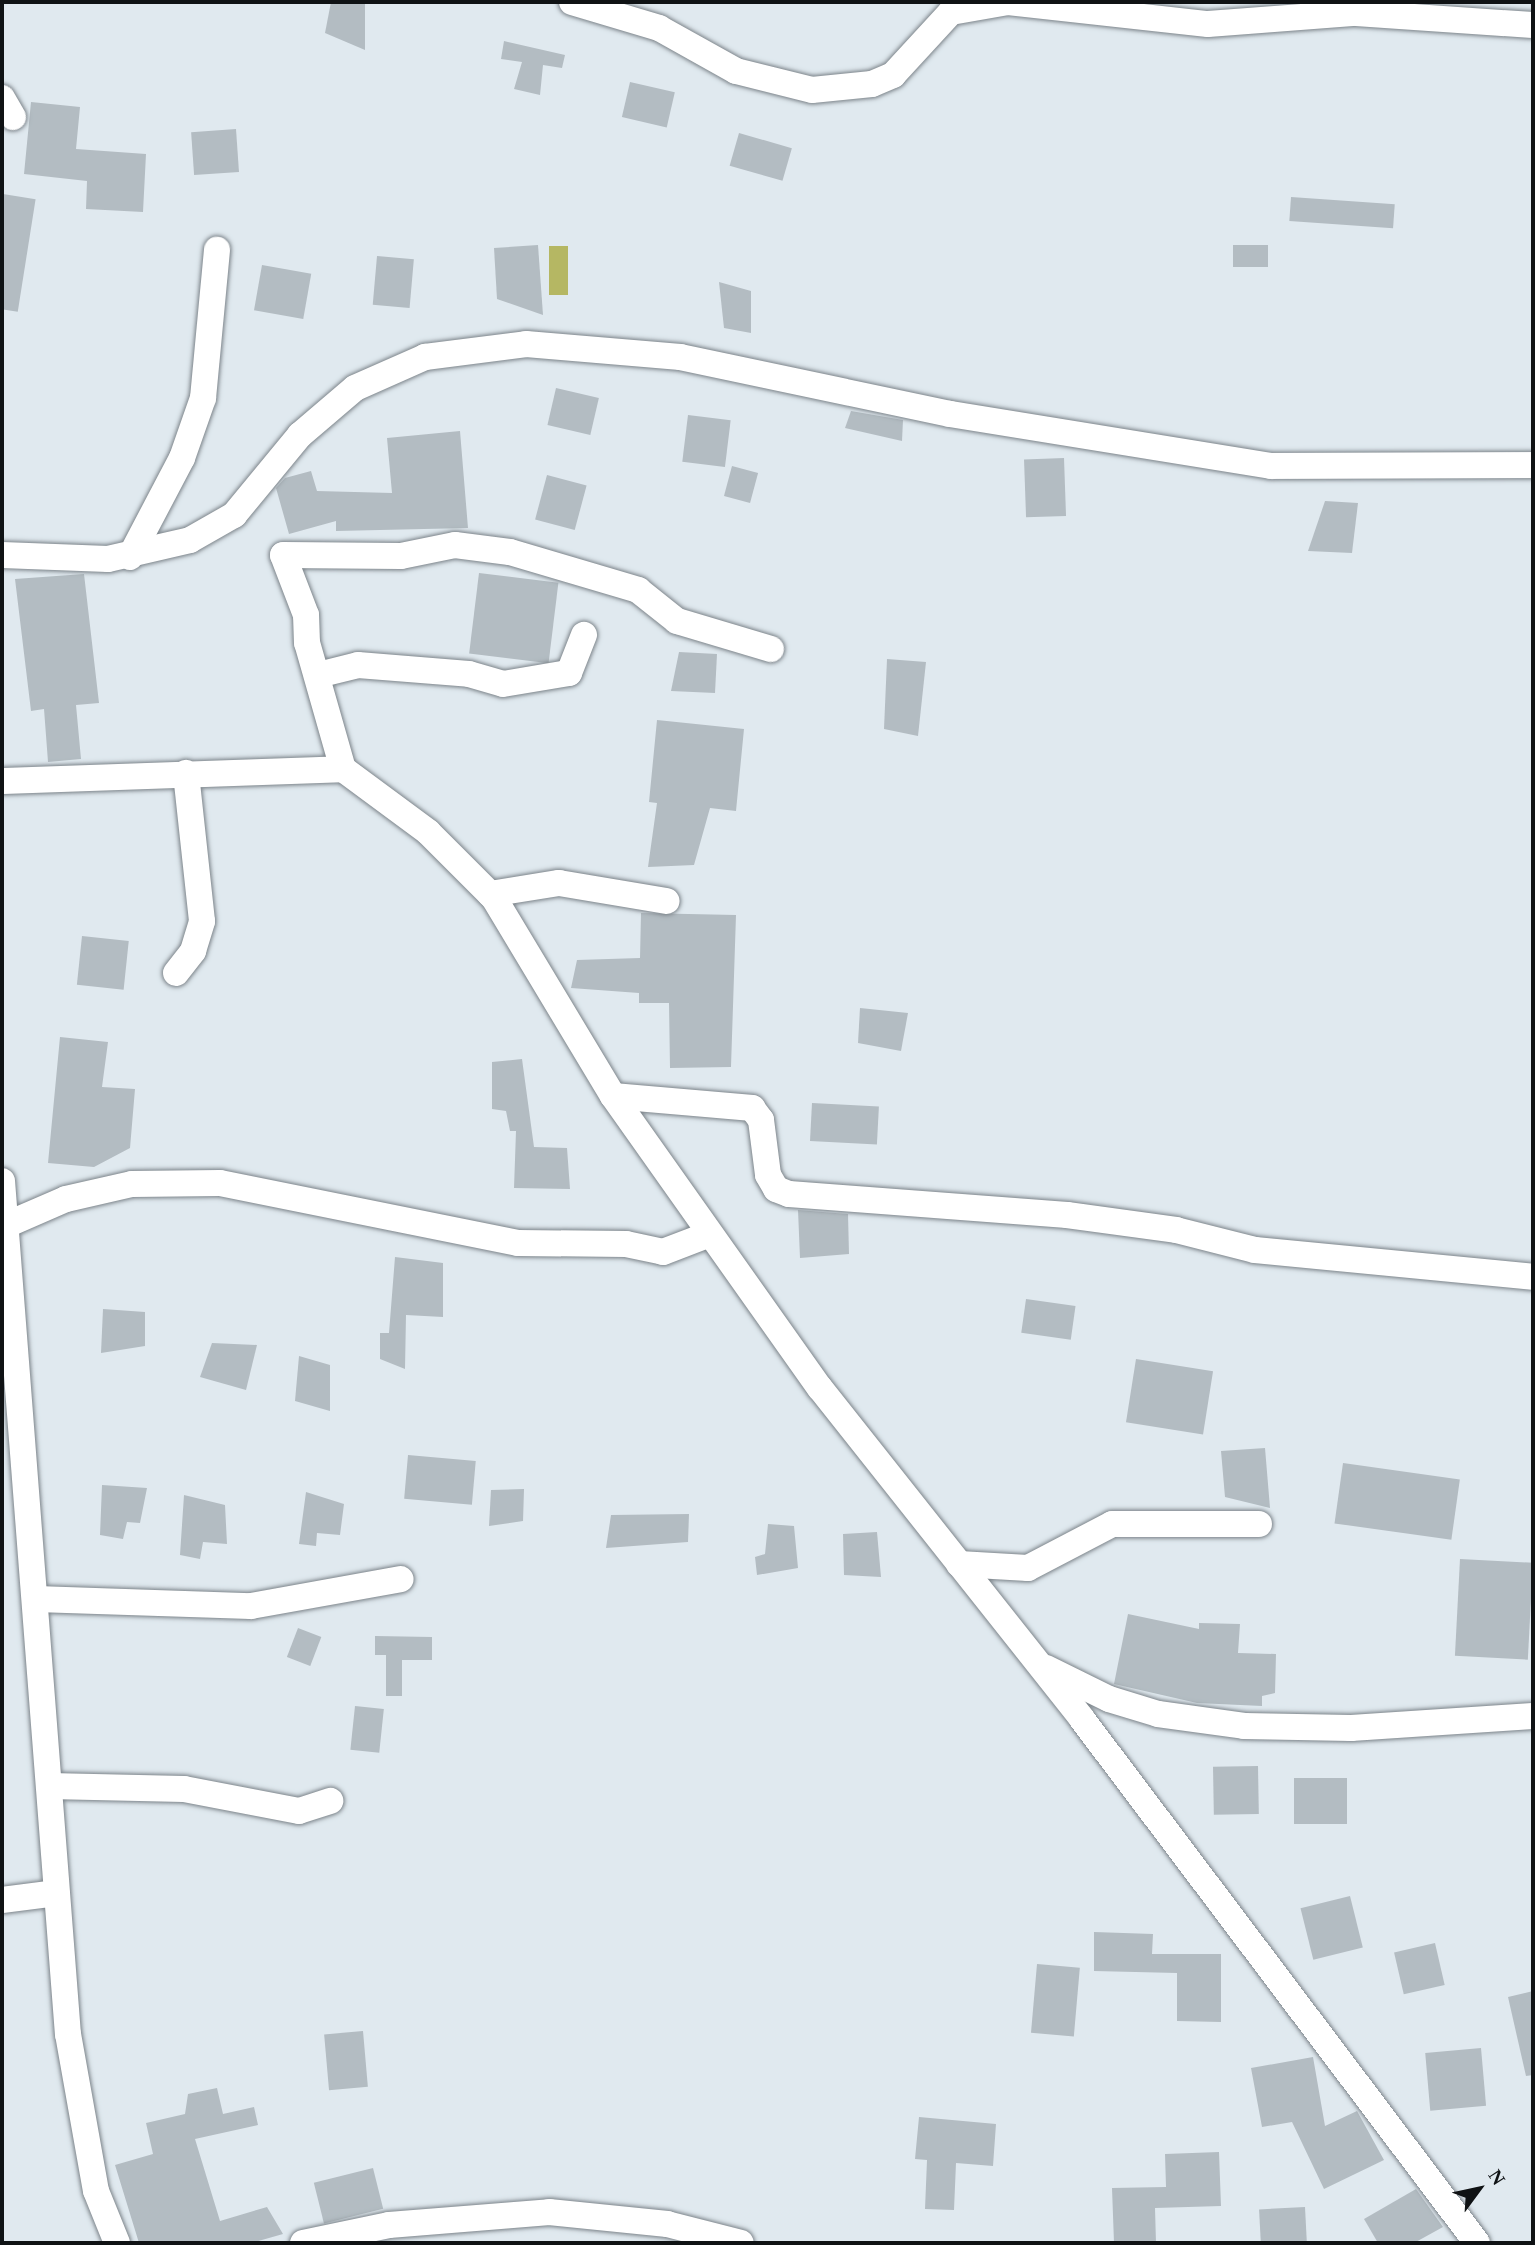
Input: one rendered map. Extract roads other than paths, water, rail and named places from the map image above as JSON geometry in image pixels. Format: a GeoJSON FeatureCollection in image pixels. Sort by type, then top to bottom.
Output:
{"type":"FeatureCollection","features":[{"type":"Feature","properties":{"kind":"street"},"geometry":{"type":"LineString","coordinates":[[572,2],[659,28],[736,71],[812,90],[872,85],[893,75],[951,12],[994,3],[1208,23],[1356,13],[1533,25]]}},
{"type":"Feature","properties":{"kind":"street"},"geometry":{"type":"LineString","coordinates":[[130,556],[182,458],[203,398],[217,250]]}},
{"type":"Feature","properties":{"kind":"street"},"geometry":{"type":"LineString","coordinates":[[2,555],[130,556],[190,540],[234,515],[327,409],[384,372],[425,357],[526,344],[680,357],[950,414],[1271,466],[1533,465]]}},
{"type":"Feature","properties":{"kind":"street"},"geometry":{"type":"LineString","coordinates":[[343,769],[318,675],[306,615],[283,555],[401,556],[455,545],[510,552],[638,590],[677,621],[771,649]]}},
{"type":"Feature","properties":{"kind":"street"},"geometry":{"type":"LineString","coordinates":[[318,675],[358,665],[470,674],[503,684],[569,673],[584,635]]}},
{"type":"Feature","properties":{"kind":"street"},"geometry":{"type":"LineString","coordinates":[[2,781],[343,769],[390,800],[490,894],[613,1096],[820,1388],[1038,1664],[1477,2243]]}},
{"type":"Feature","properties":{"kind":"street"},"geometry":{"type":"LineString","coordinates":[[176,973],[193,951],[202,921],[186,773]]}},
{"type":"Feature","properties":{"kind":"street"},"geometry":{"type":"LineString","coordinates":[[490,894],[559,883],[666,901]]}},
{"type":"Feature","properties":{"kind":"street"},"geometry":{"type":"LineString","coordinates":[[613,1096],[752,1108],[761,1120],[768,1175],[776,1189],[789,1194],[1067,1215],[1176,1230],[1255,1250],[1533,1277]]}},
{"type":"Feature","properties":{"kind":"street"},"geometry":{"type":"LineString","coordinates":[[2,1181],[8,1313],[36,1599],[57,1893],[75,2089],[96,2191],[117,2243]]}},
{"type":"Feature","properties":{"kind":"street"},"geometry":{"type":"LineString","coordinates":[[6,1225],[66,1199],[132,1184],[220,1183],[518,1243],[626,1244],[663,1252],[710,1234]]}},
{"type":"Feature","properties":{"kind":"street"},"geometry":{"type":"LineString","coordinates":[[959,1564],[1028,1568],[1112,1524],[1259,1524]]}},
{"type":"Feature","properties":{"kind":"street"},"geometry":{"type":"LineString","coordinates":[[36,1599],[251,1606],[401,1579]]}},
{"type":"Feature","properties":{"kind":"street"},"geometry":{"type":"LineString","coordinates":[[1038,1664],[1133,1706],[1244,1726],[1351,1728],[1533,1716]]}},
{"type":"Feature","properties":{"kind":"street"},"geometry":{"type":"LineString","coordinates":[[49,1787],[184,1789],[299,1811],[331,1801]]}},
{"type":"Feature","properties":{"kind":"street"},"geometry":{"type":"LineString","coordinates":[[2,1900],[57,1893]]}},
{"type":"Feature","properties":{"kind":"street"},"geometry":{"type":"LineString","coordinates":[[303,2243],[389,2225],[549,2212],[667,2224],[741,2243]]}}]}
